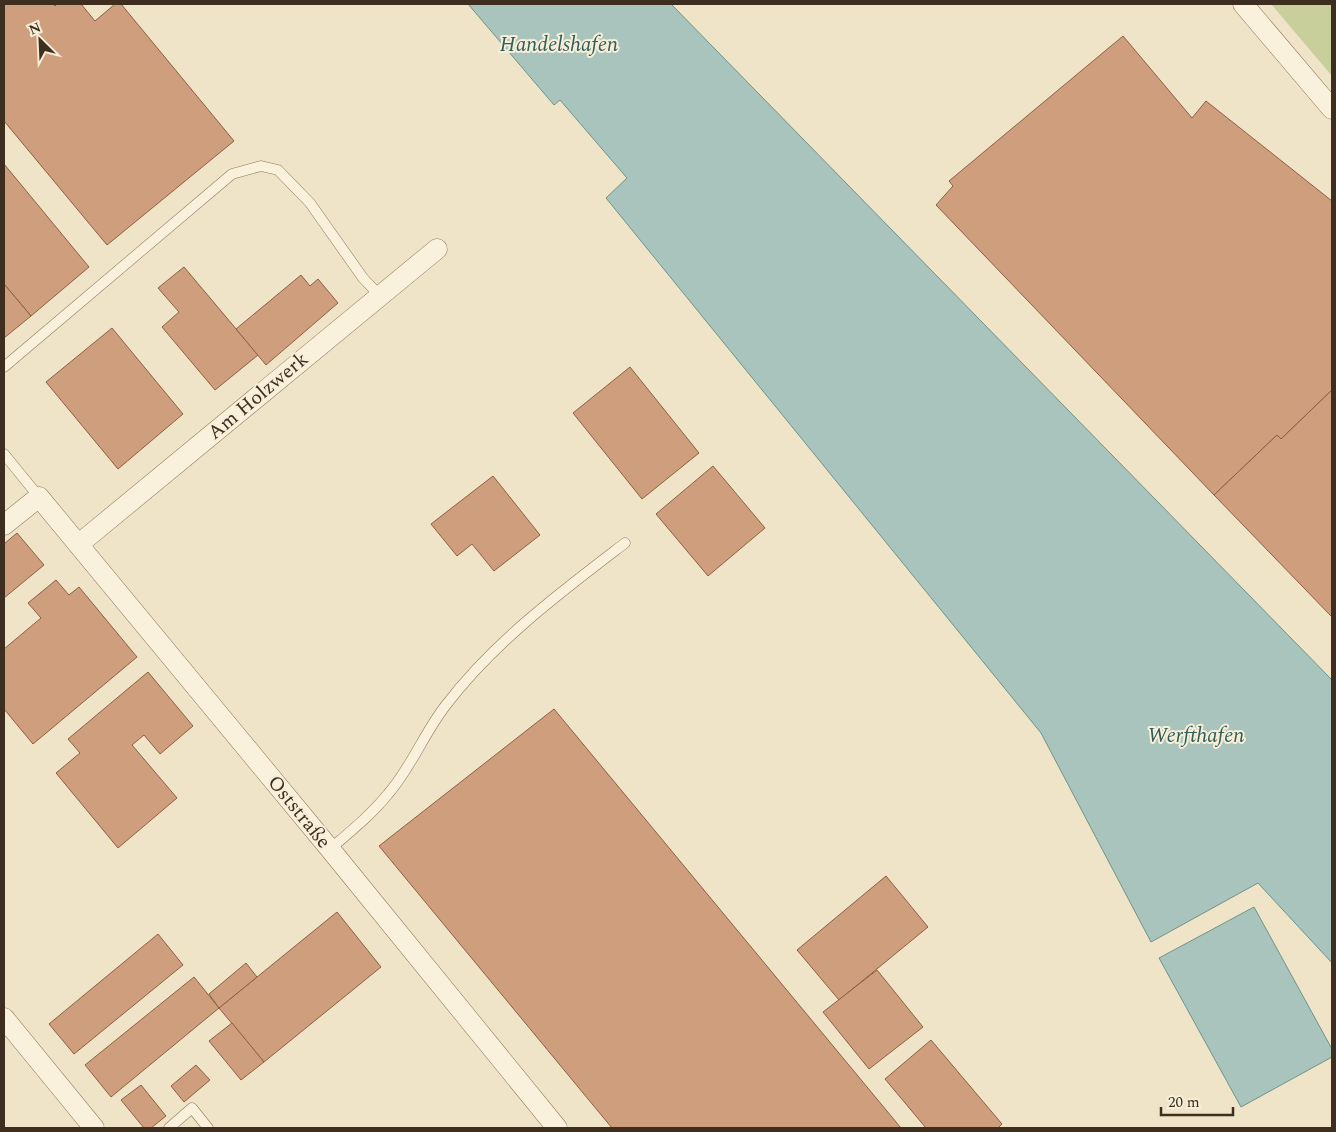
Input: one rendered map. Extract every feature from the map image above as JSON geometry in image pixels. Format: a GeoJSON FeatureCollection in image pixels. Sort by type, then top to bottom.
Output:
{"type":"FeatureCollection","features":[{"type":"Feature","properties":{"kind":"street"},"geometry":{"type":"LineString","coordinates":[[1243,4],[1332,109]]}},
{"type":"Feature","properties":{"kind":"street","name":"Am Holzwerk"},"geometry":{"type":"LineString","coordinates":[[79,544],[437,249]]}},
{"type":"Feature","properties":{"kind":"street"},"geometry":{"type":"LineString","coordinates":[[4,525],[38,497]]}},
{"type":"Feature","properties":{"kind":"street","name":"Oststraße"},"geometry":{"type":"LineString","coordinates":[[38,497],[79,544],[330,849],[557,1128]]}},
{"type":"Feature","properties":{"kind":"street"},"geometry":{"type":"LineString","coordinates":[[4,1018],[94,1128]]}},
{"type":"Feature","properties":{"kind":"lane"},"geometry":{"type":"LineString","coordinates":[[4,367],[232,174],[261,166],[278,170],[310,203],[363,278],[380,296]]}},
{"type":"Feature","properties":{"kind":"lane"},"geometry":{"type":"LineString","coordinates":[[4,454],[38,497]]}},
{"type":"Feature","properties":{"kind":"lane"},"geometry":{"type":"LineString","coordinates":[[330,849],[360,824],[389,794],[445,706],[487,657],[546,603],[625,543]]}},
{"type":"Feature","properties":{"kind":"lane"},"geometry":{"type":"LineString","coordinates":[[169,1128],[192,1108],[208,1128]]}},
{"type":"Feature","properties":{"kind":"green space"},"geometry":{"type":"Polygon","coordinates":[[[1271,4],[1332,4],[1332,76],[1271,4]]]}},
{"type":"Feature","properties":{"kind":"water","name":"Werfthafen"},"geometry":{"type":"Polygon","coordinates":[[[468,4],[671,4],[1332,680],[1332,963],[1258,883],[1151,942],[1041,733],[606,198],[627,178],[560,100],[554,105],[468,4]]]}},
{"type":"Feature","properties":{"kind":"water"},"geometry":{"type":"Polygon","coordinates":[[[1254,907],[1332,1049],[1332,1057],[1241,1107],[1159,958],[1254,907]]]}},
{"type":"Feature","properties":{"kind":"building"},"geometry":{"type":"Polygon","coordinates":[[[4,4],[53,4],[55,6],[57,4],[81,4],[95,21],[115,4],[121,4],[234,141],[107,245],[4,121],[4,4]]]}},
{"type":"Feature","properties":{"kind":"building"},"geometry":{"type":"Polygon","coordinates":[[[1123,36],[1192,118],[1206,101],[1332,201],[1332,390],[1281,439],[1277,435],[1214,495],[936,205],[953,186],[949,181],[1123,36]]]}},
{"type":"Feature","properties":{"kind":"building"},"geometry":{"type":"Polygon","coordinates":[[[4,164],[89,267],[31,316],[4,284],[4,164]]]}},
{"type":"Feature","properties":{"kind":"building"},"geometry":{"type":"Polygon","coordinates":[[[184,267],[258,355],[215,390],[162,327],[179,312],[158,288],[184,267]]]}},
{"type":"Feature","properties":{"kind":"building"},"geometry":{"type":"Polygon","coordinates":[[[301,275],[310,286],[318,279],[338,303],[266,365],[236,329],[301,275]]]}},
{"type":"Feature","properties":{"kind":"building"},"geometry":{"type":"Polygon","coordinates":[[[4,284],[31,316],[4,338],[4,284]]]}},
{"type":"Feature","properties":{"kind":"building"},"geometry":{"type":"Polygon","coordinates":[[[112,328],[183,414],[118,469],[46,382],[112,328]]]}},
{"type":"Feature","properties":{"kind":"building"},"geometry":{"type":"Polygon","coordinates":[[[630,367],[699,453],[642,499],[573,413],[630,367]]]}},
{"type":"Feature","properties":{"kind":"building"},"geometry":{"type":"Polygon","coordinates":[[[1332,390],[1332,617],[1214,495],[1277,435],[1281,439],[1332,390]]]}},
{"type":"Feature","properties":{"kind":"building"},"geometry":{"type":"Polygon","coordinates":[[[713,466],[765,528],[708,576],[656,514],[713,466]]]}},
{"type":"Feature","properties":{"kind":"building"},"geometry":{"type":"Polygon","coordinates":[[[493,476],[540,535],[494,571],[472,544],[457,556],[431,524],[493,476]]]}},
{"type":"Feature","properties":{"kind":"building"},"geometry":{"type":"Polygon","coordinates":[[[17,533],[44,565],[4,598],[4,544],[17,533]]]}},
{"type":"Feature","properties":{"kind":"building"},"geometry":{"type":"Polygon","coordinates":[[[56,580],[69,595],[79,587],[137,657],[33,744],[4,709],[4,649],[41,618],[28,603],[56,580]]]}},
{"type":"Feature","properties":{"kind":"building"},"geometry":{"type":"Polygon","coordinates":[[[148,672],[193,726],[160,754],[144,735],[132,745],[177,798],[118,848],[56,773],[80,753],[68,739],[148,672]]]}},
{"type":"Feature","properties":{"kind":"building"},"geometry":{"type":"Polygon","coordinates":[[[554,709],[901,1128],[612,1128],[379,846],[554,709]]]}},
{"type":"Feature","properties":{"kind":"building"},"geometry":{"type":"Polygon","coordinates":[[[886,876],[928,927],[839,1000],[797,950],[886,876]]]}},
{"type":"Feature","properties":{"kind":"building"},"geometry":{"type":"Polygon","coordinates":[[[337,912],[381,967],[264,1062],[219,1008],[337,912]]]}},
{"type":"Feature","properties":{"kind":"building"},"geometry":{"type":"Polygon","coordinates":[[[158,934],[183,965],[74,1054],[49,1024],[158,934]]]}},
{"type":"Feature","properties":{"kind":"building"},"geometry":{"type":"Polygon","coordinates":[[[246,963],[257,977],[219,1008],[209,994],[246,963]]]}},
{"type":"Feature","properties":{"kind":"building"},"geometry":{"type":"Polygon","coordinates":[[[877,970],[923,1027],[869,1069],[823,1012],[877,970]]]}},
{"type":"Feature","properties":{"kind":"building"},"geometry":{"type":"Polygon","coordinates":[[[194,977],[219,1008],[111,1097],[85,1065],[194,977]]]}},
{"type":"Feature","properties":{"kind":"building"},"geometry":{"type":"Polygon","coordinates":[[[232,1023],[264,1062],[241,1080],[209,1041],[232,1023]]]}},
{"type":"Feature","properties":{"kind":"building"},"geometry":{"type":"Polygon","coordinates":[[[931,1040],[1002,1124],[998,1128],[926,1128],[885,1079],[931,1040]]]}},
{"type":"Feature","properties":{"kind":"building"},"geometry":{"type":"Polygon","coordinates":[[[196,1065],[210,1080],[184,1102],[171,1086],[196,1065]]]}},
{"type":"Feature","properties":{"kind":"building"},"geometry":{"type":"Polygon","coordinates":[[[141,1085],[166,1116],[151,1128],[144,1128],[121,1100],[141,1085]]]}},
{"type":"Feature","properties":{"kind":"water label","name":"Handelshafen"},"geometry":{"type":"Point","coordinates":[559,45]}}]}
